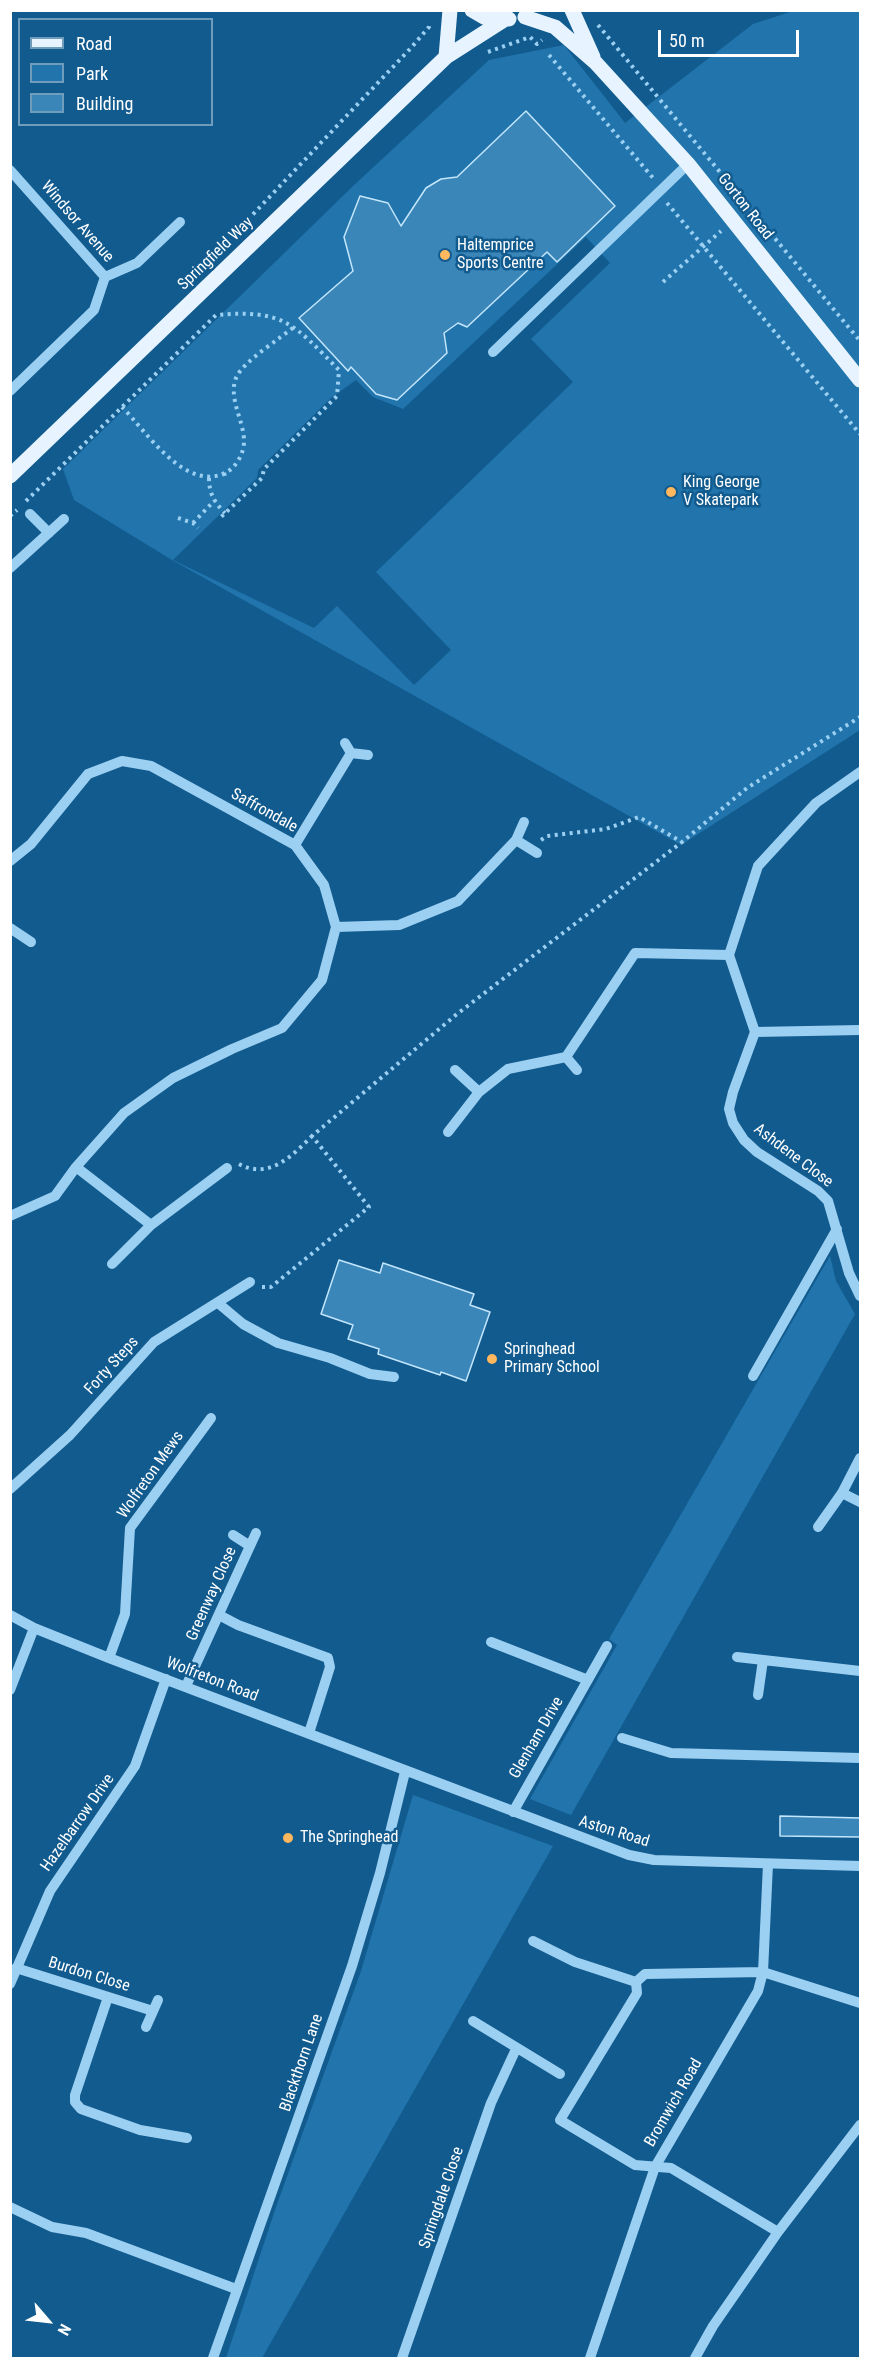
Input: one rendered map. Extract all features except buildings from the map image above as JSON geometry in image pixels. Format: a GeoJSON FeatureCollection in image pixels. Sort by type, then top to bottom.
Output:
{"type":"FeatureCollection","features":[{"type":"Feature","properties":{"kind":"main road"},"geometry":{"type":"LineString","coordinates":[[446,57],[450,10]]}},
{"type":"Feature","properties":{"kind":"main road"},"geometry":{"type":"LineString","coordinates":[[472,10],[484,17],[504,20],[531,14]]}},
{"type":"Feature","properties":{"kind":"main road","name":"Gorton Road"},"geometry":{"type":"LineString","coordinates":[[572,10],[595,62]]}},
{"type":"Feature","properties":{"kind":"main road","name":"Gorton Road"},"geometry":{"type":"LineString","coordinates":[[531,14],[555,27],[595,62],[688,164],[861,380]]}},
{"type":"Feature","properties":{"kind":"main road","name":"Springfield Way"},"geometry":{"type":"LineString","coordinates":[[10,476],[446,57],[504,20]]}},
{"type":"Feature","properties":{"kind":"street"},"geometry":{"type":"LineString","coordinates":[[493,352],[688,164]]}},
{"type":"Feature","properties":{"kind":"street","name":"Windsor Avenue"},"geometry":{"type":"LineString","coordinates":[[10,170],[105,277],[137,263],[180,222]]}},
{"type":"Feature","properties":{"kind":"street"},"geometry":{"type":"LineString","coordinates":[[10,391],[94,310],[105,277]]}},
{"type":"Feature","properties":{"kind":"street"},"geometry":{"type":"LineString","coordinates":[[30,514],[49,533]]}},
{"type":"Feature","properties":{"kind":"street"},"geometry":{"type":"LineString","coordinates":[[10,567],[64,519]]}},
{"type":"Feature","properties":{"kind":"street"},"geometry":{"type":"LineString","coordinates":[[345,743],[351,753]]}},
{"type":"Feature","properties":{"kind":"street"},"geometry":{"type":"LineString","coordinates":[[351,753],[368,755]]}},
{"type":"Feature","properties":{"kind":"street"},"geometry":{"type":"LineString","coordinates":[[295,845],[351,753]]}},
{"type":"Feature","properties":{"kind":"street","name":"Saffrondale"},"geometry":{"type":"LineString","coordinates":[[10,861],[31,844],[88,774],[122,761],[151,766],[295,845],[324,885],[336,927]]}},
{"type":"Feature","properties":{"kind":"street"},"geometry":{"type":"LineString","coordinates":[[861,772],[816,803],[758,866],[729,955],[755,1032],[861,1030]]}},
{"type":"Feature","properties":{"kind":"street"},"geometry":{"type":"LineString","coordinates":[[10,1216],[55,1196],[76,1167],[124,1113],[173,1078],[282,1028],[322,980],[336,927],[399,925],[458,901],[516,840],[524,822]]}},
{"type":"Feature","properties":{"kind":"street"},"geometry":{"type":"LineString","coordinates":[[516,840],[537,853]]}},
{"type":"Feature","properties":{"kind":"street"},"geometry":{"type":"LineString","coordinates":[[10,928],[31,942]]}},
{"type":"Feature","properties":{"kind":"street"},"geometry":{"type":"LineString","coordinates":[[448,1132],[478,1092],[508,1069],[566,1057],[635,953],[729,955]]}},
{"type":"Feature","properties":{"kind":"street","name":"Ashdene Close"},"geometry":{"type":"LineString","coordinates":[[755,1032],[741,1076],[733,1092],[729,1109],[733,1123],[744,1140],[757,1152],[818,1191],[828,1201],[849,1273],[861,1296]]}},
{"type":"Feature","properties":{"kind":"street"},"geometry":{"type":"LineString","coordinates":[[566,1057],[577,1070]]}},
{"type":"Feature","properties":{"kind":"street"},"geometry":{"type":"LineString","coordinates":[[455,1070],[478,1092]]}},
{"type":"Feature","properties":{"kind":"street"},"geometry":{"type":"LineString","coordinates":[[76,1167],[151,1225]]}},
{"type":"Feature","properties":{"kind":"street"},"geometry":{"type":"LineString","coordinates":[[112,1264],[151,1225],[227,1168]]}},
{"type":"Feature","properties":{"kind":"street"},"geometry":{"type":"LineString","coordinates":[[753,1376],[837,1229]]}},
{"type":"Feature","properties":{"kind":"street","name":"Forty Steps"},"geometry":{"type":"LineString","coordinates":[[10,1489],[70,1435],[154,1342],[247,1284]]}},
{"type":"Feature","properties":{"kind":"street"},"geometry":{"type":"LineString","coordinates":[[218,1303],[243,1324],[278,1343],[330,1358],[370,1374],[394,1377]]}},
{"type":"Feature","properties":{"kind":"street","name":"Wolfreton Mews"},"geometry":{"type":"LineString","coordinates":[[109,1658],[125,1614],[130,1528],[211,1418]]}},
{"type":"Feature","properties":{"kind":"street"},"geometry":{"type":"LineString","coordinates":[[818,1527],[842,1493],[861,1458]]}},
{"type":"Feature","properties":{"kind":"street"},"geometry":{"type":"LineString","coordinates":[[842,1493],[861,1502]]}},
{"type":"Feature","properties":{"kind":"street","name":"Greenway Close"},"geometry":{"type":"LineString","coordinates":[[186,1686],[256,1533]]}},
{"type":"Feature","properties":{"kind":"street","name":"Greenway Close"},"geometry":{"type":"LineString","coordinates":[[233,1534],[250,1546]]}},
{"type":"Feature","properties":{"kind":"street","name":"Wolfreton Road"},"geometry":{"type":"LineString","coordinates":[[10,1615],[34,1628],[109,1658],[309,1733],[405,1772]]}},
{"type":"Feature","properties":{"kind":"street"},"geometry":{"type":"LineString","coordinates":[[219,1615],[238,1625],[328,1658],[330,1667],[309,1733]]}},
{"type":"Feature","properties":{"kind":"street"},"geometry":{"type":"LineString","coordinates":[[10,1690],[34,1628]]}},
{"type":"Feature","properties":{"kind":"street"},"geometry":{"type":"LineString","coordinates":[[491,1641],[588,1680]]}},
{"type":"Feature","properties":{"kind":"street","name":"Glenham Drive"},"geometry":{"type":"LineString","coordinates":[[513,1812],[607,1646]]}},
{"type":"Feature","properties":{"kind":"street"},"geometry":{"type":"LineString","coordinates":[[737,1657],[861,1671]]}},
{"type":"Feature","properties":{"kind":"street"},"geometry":{"type":"LineString","coordinates":[[758,1695],[763,1660]]}},
{"type":"Feature","properties":{"kind":"street","name":"Hazelbarrow Drive"},"geometry":{"type":"LineString","coordinates":[[10,1984],[50,1891],[135,1766],[166,1678]]}},
{"type":"Feature","properties":{"kind":"street"},"geometry":{"type":"LineString","coordinates":[[622,1738],[671,1753],[861,1758]]}},
{"type":"Feature","properties":{"kind":"street","name":"Aston Road"},"geometry":{"type":"LineString","coordinates":[[405,1772],[629,1855],[654,1860],[861,1866]]}},
{"type":"Feature","properties":{"kind":"street","name":"Blackthorn Lane"},"geometry":{"type":"LineString","coordinates":[[213,2358],[352,1966],[380,1873],[405,1772]]}},
{"type":"Feature","properties":{"kind":"street","name":"Bromwich Road"},"geometry":{"type":"LineString","coordinates":[[590,2358],[655,2167],[758,1991],[763,1972],[768,1864]]}},
{"type":"Feature","properties":{"kind":"street"},"geometry":{"type":"LineString","coordinates":[[533,1941],[575,1962],[636,1982]]}},
{"type":"Feature","properties":{"kind":"street","name":"Burdon Close"},"geometry":{"type":"LineString","coordinates":[[16,1968],[153,2011]]}},
{"type":"Feature","properties":{"kind":"street"},"geometry":{"type":"LineString","coordinates":[[636,1982],[645,1974],[763,1972],[861,2003]]}},
{"type":"Feature","properties":{"kind":"street"},"geometry":{"type":"LineString","coordinates":[[636,1982],[637,1993],[560,2120],[636,2165],[671,2168],[778,2232]]}},
{"type":"Feature","properties":{"kind":"street"},"geometry":{"type":"LineString","coordinates":[[108,1997],[75,2095],[75,2102],[81,2109],[140,2130],[187,2138]]}},
{"type":"Feature","properties":{"kind":"street"},"geometry":{"type":"LineString","coordinates":[[146,2027],[158,2000]]}},
{"type":"Feature","properties":{"kind":"street"},"geometry":{"type":"LineString","coordinates":[[473,2021],[560,2074]]}},
{"type":"Feature","properties":{"kind":"street","name":"Springdale Close"},"geometry":{"type":"LineString","coordinates":[[402,2358],[491,2103],[516,2049]]}},
{"type":"Feature","properties":{"kind":"street"},"geometry":{"type":"LineString","coordinates":[[695,2358],[713,2326],[778,2232],[861,2125]]}},
{"type":"Feature","properties":{"kind":"street"},"geometry":{"type":"LineString","coordinates":[[10,2207],[52,2227],[86,2233],[236,2289]]}},
{"type":"Feature","properties":{"kind":"path"},"geometry":{"type":"LineString","coordinates":[[219,250],[416,42],[429,27],[432,17]]}},
{"type":"Feature","properties":{"kind":"path"},"geometry":{"type":"LineString","coordinates":[[593,19],[861,341]]}},
{"type":"Feature","properties":{"kind":"path"},"geometry":{"type":"LineString","coordinates":[[549,55],[652,176],[658,192],[861,434]]}},
{"type":"Feature","properties":{"kind":"path"},"geometry":{"type":"LineString","coordinates":[[663,282],[733,221]]}},
{"type":"Feature","properties":{"kind":"path"},"geometry":{"type":"LineString","coordinates":[[10,516],[216,315],[243,313],[288,321],[339,370],[337,396],[264,469],[262,478],[220,518]]}},
{"type":"Feature","properties":{"kind":"path"},"geometry":{"type":"LineString","coordinates":[[122,407],[165,454],[181,467],[194,475],[209,478],[224,473],[234,467],[242,452],[244,441],[234,392],[236,377],[294,326]]}},
{"type":"Feature","properties":{"kind":"path"},"geometry":{"type":"LineString","coordinates":[[224,473],[226,479]]}},
{"type":"Feature","properties":{"kind":"path"},"geometry":{"type":"LineString","coordinates":[[209,478],[209,489],[214,501],[225,513]]}},
{"type":"Feature","properties":{"kind":"path"},"geometry":{"type":"LineString","coordinates":[[193,523],[214,501]]}},
{"type":"Feature","properties":{"kind":"path"},"geometry":{"type":"LineString","coordinates":[[178,518],[193,523],[198,528]]}},
{"type":"Feature","properties":{"kind":"path"},"geometry":{"type":"LineString","coordinates":[[227,1168],[238,1163],[249,1169],[275,1168],[457,1014],[682,842],[747,788],[861,717]]}},
{"type":"Feature","properties":{"kind":"path"},"geometry":{"type":"LineString","coordinates":[[527,847],[547,836],[606,829],[639,817],[682,842]]}},
{"type":"Feature","properties":{"kind":"path"},"geometry":{"type":"LineString","coordinates":[[247,1284],[271,1287],[369,1207],[312,1136]]}},
{"type":"Feature","properties":{"kind":"green space"},"geometry":{"type":"Polygon","coordinates":[[[793,11],[860,11],[860,730],[681,845],[172,560],[74,500],[63,469],[352,187],[489,60],[564,45],[625,123],[753,24],[793,11]],[[586,237],[403,409],[373,397],[356,380],[331,398],[258,470],[257,478],[173,560],[314,628],[337,606],[414,685],[451,650],[376,572],[573,382],[531,339],[610,263],[586,237]]]}},
{"type":"Feature","properties":{"kind":"green space"},"geometry":{"type":"Polygon","coordinates":[[[830,1256],[836,1281],[855,1314],[571,1815],[530,1799],[617,1645],[609,1639],[830,1256]]]}},
{"type":"Feature","properties":{"kind":"green space"},"geometry":{"type":"Polygon","coordinates":[[[413,1795],[553,1846],[262,2358],[226,2358],[276,2207],[361,1971],[413,1795]]]}},
{"type":"Feature","properties":{"kind":"place","name":"Haltemprice Sports Centre"},"geometry":{"type":"Point","coordinates":[445,255]}},
{"type":"Feature","properties":{"kind":"place","name":"King George V Skatepark"},"geometry":{"type":"Point","coordinates":[671,492]}},
{"type":"Feature","properties":{"kind":"place","name":"Springhead Primary School"},"geometry":{"type":"Point","coordinates":[492,1359]}},
{"type":"Feature","properties":{"kind":"place","name":"The Springhead"},"geometry":{"type":"Point","coordinates":[288,1838]}}]}
